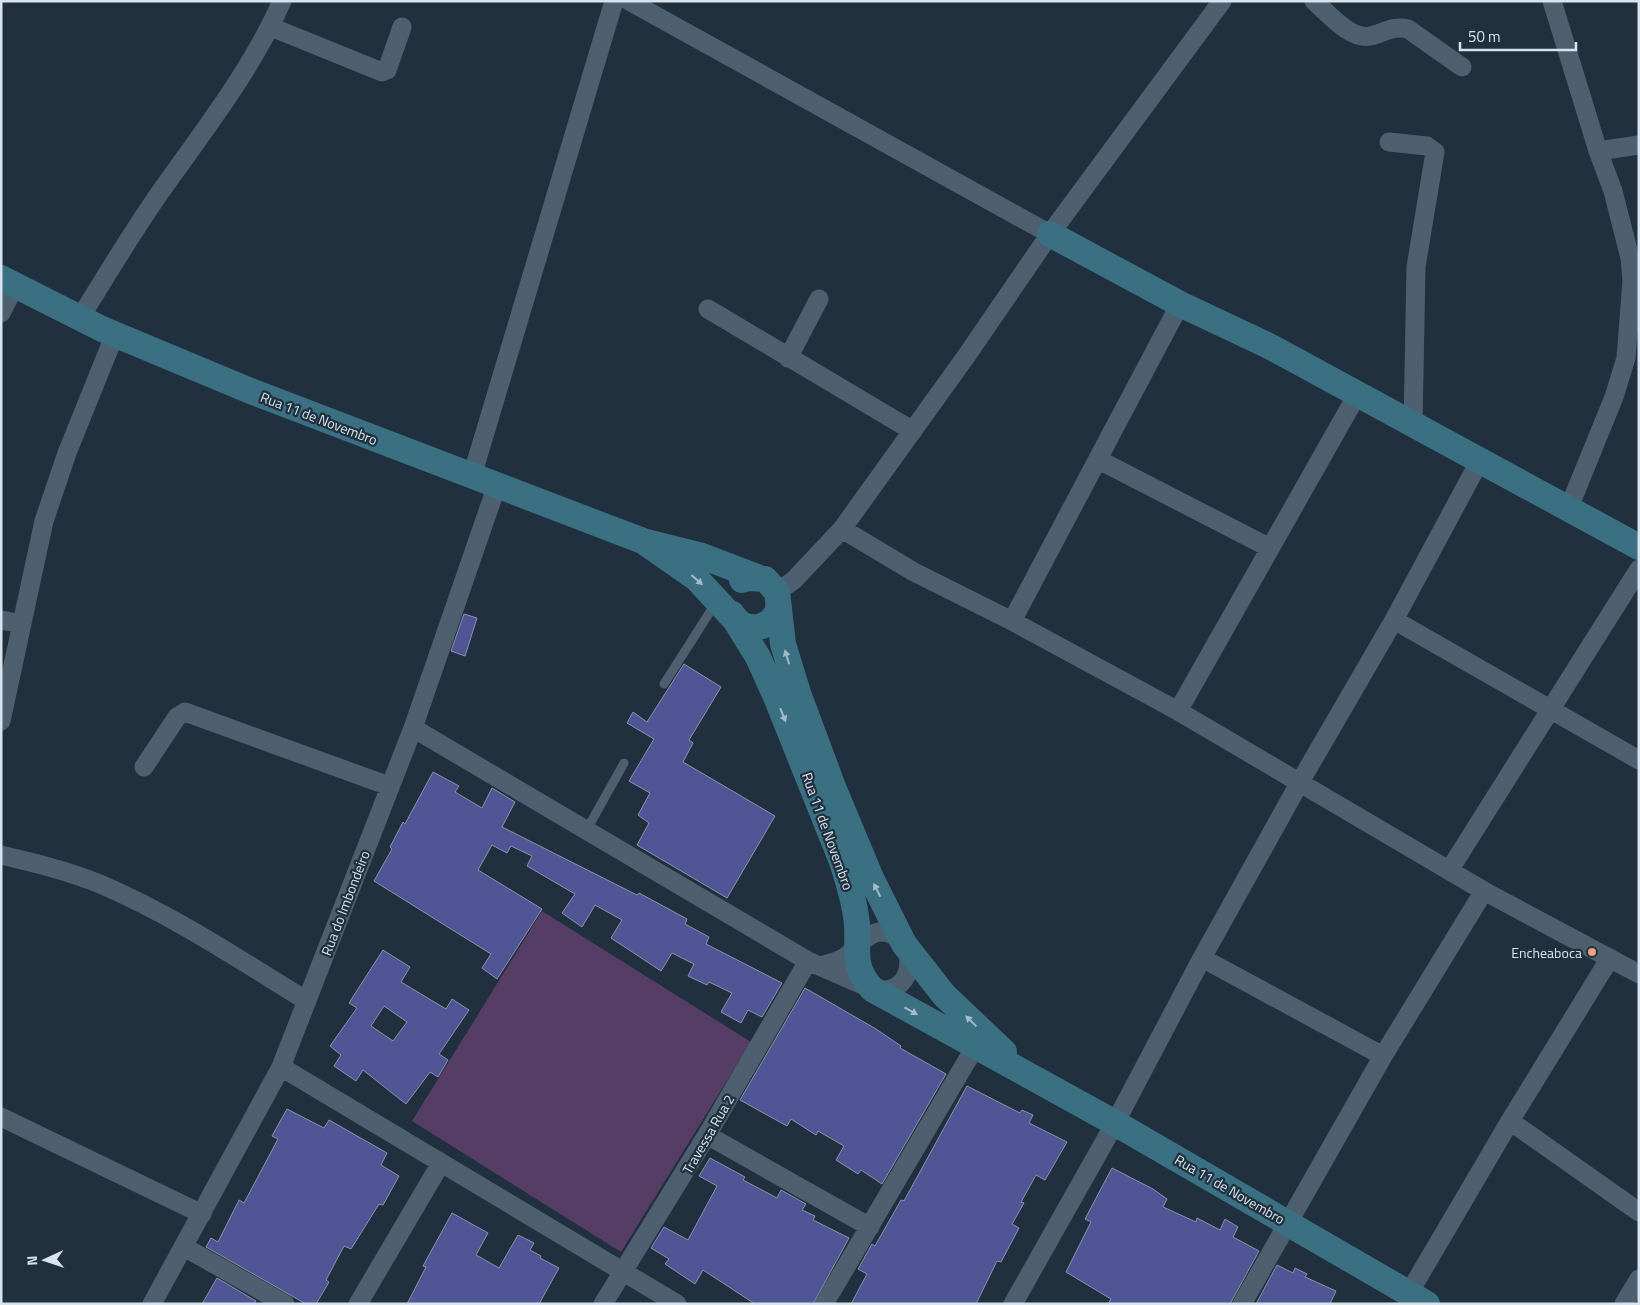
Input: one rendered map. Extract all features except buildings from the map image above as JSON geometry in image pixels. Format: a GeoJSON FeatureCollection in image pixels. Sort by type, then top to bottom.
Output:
{"type":"FeatureCollection","features":[{"type":"Feature","properties":{"kind":"main road"},"geometry":{"type":"LineString","coordinates":[[1050,234],[1180,304],[1269,346],[1358,393],[1413,426],[1639,547]]}},
{"type":"Feature","properties":{"kind":"main road","name":"Rua 11 de Novembro"},"geometry":{"type":"LineString","coordinates":[[8,282],[115,334],[253,392],[643,541],[700,555],[771,592]]}},
{"type":"Feature","properties":{"kind":"main road","name":"Rua 11 de Novembro"},"geometry":{"type":"LineString","coordinates":[[643,541],[696,578],[735,620],[758,657],[835,843],[854,902],[858,943],[856,956],[858,969],[872,989],[1115,1123],[1418,1299]]}},
{"type":"Feature","properties":{"kind":"main road","name":"Rua 11 de Novembro"},"geometry":{"type":"LineString","coordinates":[[735,620],[729,604],[734,587],[748,578],[771,592],[783,644],[802,702],[864,860],[904,944],[944,995],[1032,1077]]}},
{"type":"Feature","properties":{"kind":"main road"},"geometry":{"type":"LineString","coordinates":[[735,620],[749,628],[765,626],[777,614],[771,592]]}},
{"type":"Feature","properties":{"kind":"street"},"geometry":{"type":"LineString","coordinates":[[80,318],[152,204],[222,106],[271,27],[282,1]]}},
{"type":"Feature","properties":{"kind":"street"},"geometry":{"type":"LineString","coordinates":[[472,476],[614,1]]}},
{"type":"Feature","properties":{"kind":"street"},"geometry":{"type":"LineString","coordinates":[[629,1],[1050,234]]}},
{"type":"Feature","properties":{"kind":"street"},"geometry":{"type":"LineString","coordinates":[[1314,1],[1358,36],[1369,36],[1400,27],[1408,29],[1462,67]]}},
{"type":"Feature","properties":{"kind":"street"},"geometry":{"type":"LineString","coordinates":[[1552,1],[1598,151],[1613,191],[1630,258],[1632,280],[1632,360],[1614,397],[1568,510]]}},
{"type":"Feature","properties":{"kind":"street"},"geometry":{"type":"LineString","coordinates":[[771,592],[794,580],[842,529],[913,431],[1050,234],[1215,5]]}},
{"type":"Feature","properties":{"kind":"street"},"geometry":{"type":"LineString","coordinates":[[271,27],[382,72],[387,70],[402,27]]}},
{"type":"Feature","properties":{"kind":"street"},"geometry":{"type":"LineString","coordinates":[[1389,142],[1427,146],[1435,152],[1416,267],[1413,426]]}},
{"type":"Feature","properties":{"kind":"street"},"geometry":{"type":"LineString","coordinates":[[1598,151],[1639,144]]}},
{"type":"Feature","properties":{"kind":"street"},"geometry":{"type":"LineString","coordinates":[[1,314],[8,282]]}},
{"type":"Feature","properties":{"kind":"street"},"geometry":{"type":"LineString","coordinates":[[788,358],[819,299]]}},
{"type":"Feature","properties":{"kind":"street"},"geometry":{"type":"LineString","coordinates":[[1012,621],[1180,304]]}},
{"type":"Feature","properties":{"kind":"street"},"geometry":{"type":"LineString","coordinates":[[708,309],[913,431]]}},
{"type":"Feature","properties":{"kind":"street"},"geometry":{"type":"LineString","coordinates":[[1,721],[36,554],[54,491],[115,334]]}},
{"type":"Feature","properties":{"kind":"street"},"geometry":{"type":"LineString","coordinates":[[1178,710],[1358,393]]}},
{"type":"Feature","properties":{"kind":"street"},"geometry":{"type":"LineString","coordinates":[[1099,460],[1270,548]]}},
{"type":"Feature","properties":{"kind":"street"},"geometry":{"type":"LineString","coordinates":[[1019,1302],[1202,958],[1300,782],[1394,620],[1479,462]]}},
{"type":"Feature","properties":{"kind":"street","name":"Rua do Imbondeiro"},"geometry":{"type":"LineString","coordinates":[[152,1304],[281,1066],[413,728],[497,485]]}},
{"type":"Feature","properties":{"kind":"street"},"geometry":{"type":"LineString","coordinates":[[842,529],[914,572],[1012,621],[1178,710],[1450,869],[1484,891],[1610,958],[1637,969]]}},
{"type":"Feature","properties":{"kind":"street"},"geometry":{"type":"LineString","coordinates":[[1450,869],[1639,568]]}},
{"type":"Feature","properties":{"kind":"street"},"geometry":{"type":"LineString","coordinates":[[1,620],[22,624]]}},
{"type":"Feature","properties":{"kind":"street"},"geometry":{"type":"LineString","coordinates":[[1394,620],[1639,760]]}},
{"type":"Feature","properties":{"kind":"street"},"geometry":{"type":"LineString","coordinates":[[144,767],[178,717],[185,712],[389,786]]}},
{"type":"Feature","properties":{"kind":"street"},"geometry":{"type":"LineString","coordinates":[[413,728],[814,963],[872,989],[891,989],[903,981],[909,964],[909,957],[904,944],[896,937],[882,933],[871,934],[858,943],[843,958],[814,963]]}},
{"type":"Feature","properties":{"kind":"street"},"geometry":{"type":"LineString","coordinates":[[1,855],[79,876],[116,891],[188,929],[307,1001]]}},
{"type":"Feature","properties":{"kind":"street"},"geometry":{"type":"LineString","coordinates":[[1242,1304],[1290,1224],[1383,1056],[1484,891]]}},
{"type":"Feature","properties":{"kind":"street"},"geometry":{"type":"LineString","coordinates":[[1202,958],[1383,1056]]}},
{"type":"Feature","properties":{"kind":"street"},"geometry":{"type":"LineString","coordinates":[[1418,1299],[1510,1121],[1610,958]]}},
{"type":"Feature","properties":{"kind":"street","name":"Travessa Rua 2"},"geometry":{"type":"LineString","coordinates":[[604,1304],[814,963]]}},
{"type":"Feature","properties":{"kind":"street"},"geometry":{"type":"LineString","coordinates":[[824,1304],[975,1047]]}},
{"type":"Feature","properties":{"kind":"street"},"geometry":{"type":"LineString","coordinates":[[281,1066],[441,1164],[677,1304]]}},
{"type":"Feature","properties":{"kind":"street"},"geometry":{"type":"LineString","coordinates":[[1,1117],[202,1214]]}},
{"type":"Feature","properties":{"kind":"street"},"geometry":{"type":"LineString","coordinates":[[1510,1121],[1639,1212]]}},
{"type":"Feature","properties":{"kind":"street"},"geometry":{"type":"LineString","coordinates":[[708,1135],[870,1227]]}},
{"type":"Feature","properties":{"kind":"street"},"geometry":{"type":"LineString","coordinates":[[358,1304],[441,1164]]}},
{"type":"Feature","properties":{"kind":"street"},"geometry":{"type":"LineString","coordinates":[[184,1247],[285,1304]]}},
{"type":"Feature","properties":{"kind":"street"},"geometry":{"type":"LineString","coordinates":[[1624,1304],[1639,1279]]}},
{"type":"Feature","properties":{"kind":"lane"},"geometry":{"type":"LineString","coordinates":[[664,684],[717,600]]}},
{"type":"Feature","properties":{"kind":"lane"},"geometry":{"type":"LineString","coordinates":[[586,830],[624,762]]}},
{"type":"Feature","properties":{"kind":"shaded area"},"geometry":{"type":"Polygon","coordinates":[[[542,911],[751,1042],[621,1252],[412,1121],[542,911]]]}},
{"type":"Feature","properties":{"kind":"place","name":"Encheaboca"},"geometry":{"type":"Point","coordinates":[1592,952]}}]}
